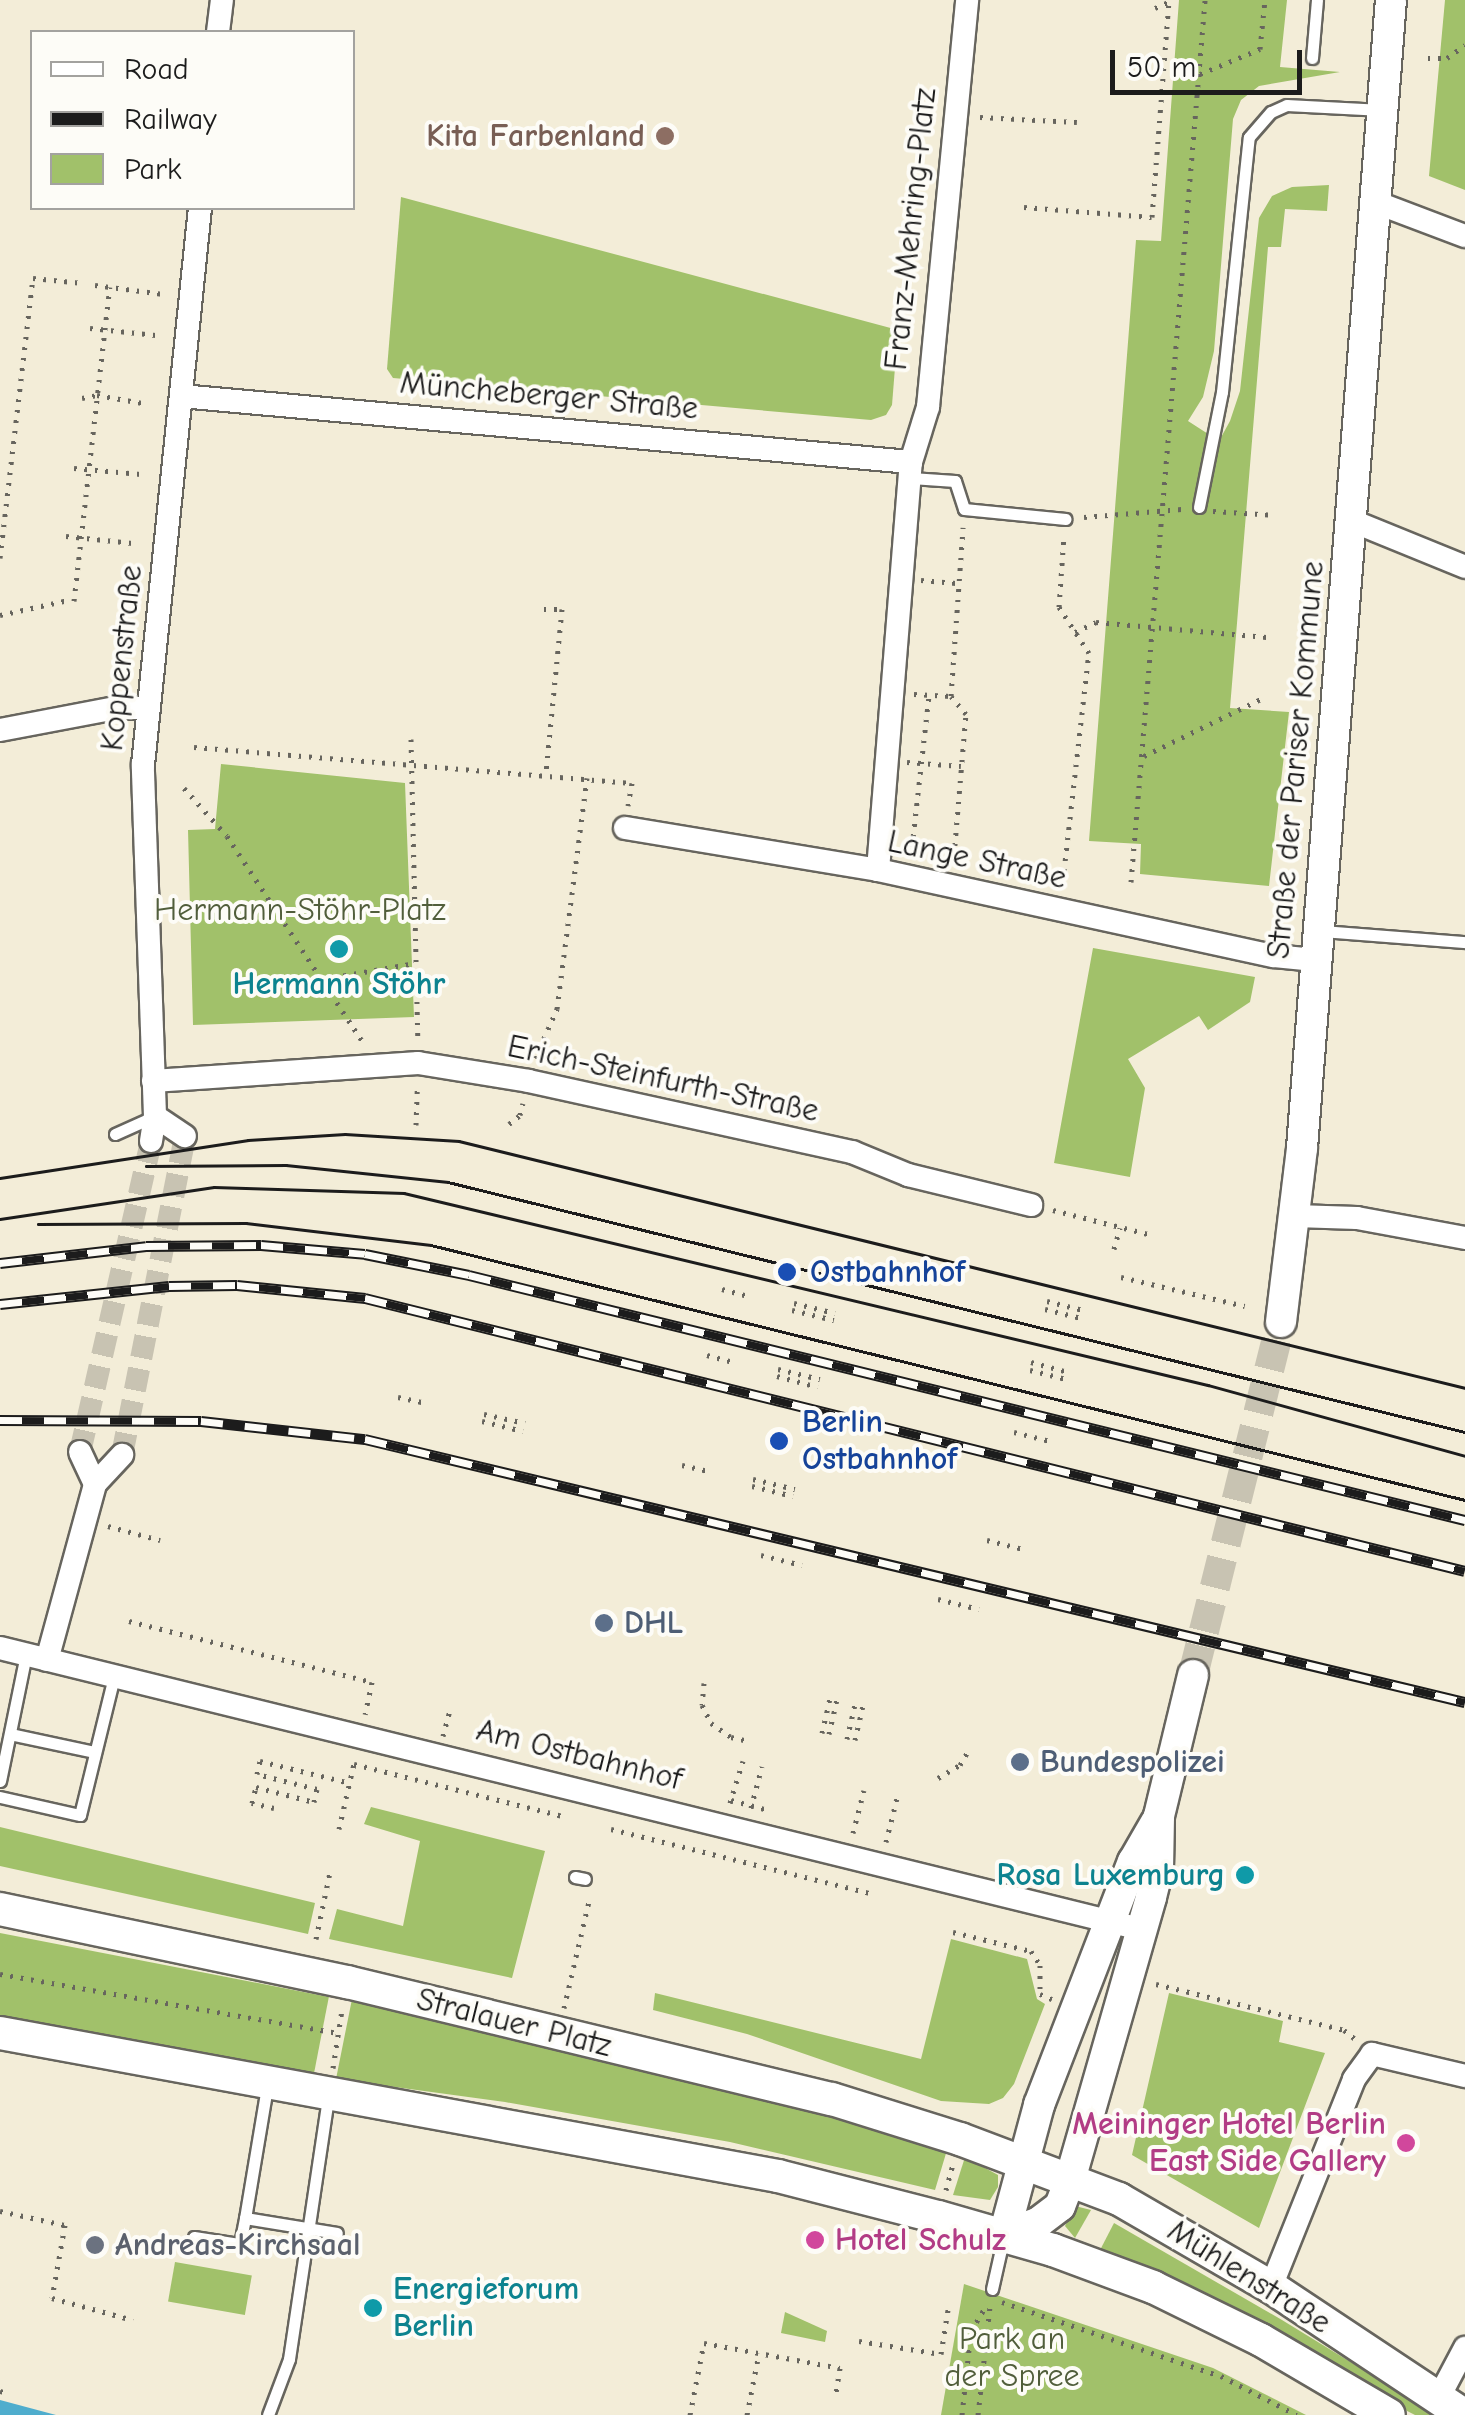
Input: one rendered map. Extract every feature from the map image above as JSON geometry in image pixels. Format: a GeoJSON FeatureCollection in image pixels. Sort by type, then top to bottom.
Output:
{"type":"FeatureCollection","features":[{"type":"Feature","properties":{"kind":"main road","name":"Stralauer Platz"},"geometry":{"type":"LineString","coordinates":[[0,1909],[347,1982],[832,2099],[1022,2162]]}},
{"type":"Feature","properties":{"kind":"main road"},"geometry":{"type":"LineString","coordinates":[[0,2033],[778,2176],[1004,2236]]}},
{"type":"Feature","properties":{"kind":"main road","name":"Mühlenstraße"},"geometry":{"type":"LineString","coordinates":[[1022,2162],[1119,2199],[1271,2287],[1451,2407]]}},
{"type":"Feature","properties":{"kind":"main road","name":"Mühlenstraße"},"geometry":{"type":"LineString","coordinates":[[1004,2236],[1168,2294],[1261,2340],[1389,2415]]}},
{"type":"Feature","properties":{"kind":"street"},"geometry":{"type":"LineString","coordinates":[[218,30],[222,0]]}},
{"type":"Feature","properties":{"kind":"street","name":"Franz-Mehring-Platz"},"geometry":{"type":"LineString","coordinates":[[911,470],[928,407],[967,0]]}},
{"type":"Feature","properties":{"kind":"street"},"geometry":{"type":"LineString","coordinates":[[1391,0],[1376,202],[1465,236]]}},
{"type":"Feature","properties":{"kind":"street","name":"Straße der Pariser Kommune"},"geometry":{"type":"LineString","coordinates":[[1281,1322],[1295,1216],[1376,202]]}},
{"type":"Feature","properties":{"kind":"street","name":"Koppenstraße"},"geometry":{"type":"LineString","coordinates":[[151,1141],[155,1116],[143,766],[200,210]]}},
{"type":"Feature","properties":{"kind":"street","name":"Müncheberger Straße"},"geometry":{"type":"LineString","coordinates":[[181,396],[911,470]]}},
{"type":"Feature","properties":{"kind":"street"},"geometry":{"type":"LineString","coordinates":[[878,870],[911,470]]}},
{"type":"Feature","properties":{"kind":"street"},"geometry":{"type":"LineString","coordinates":[[1350,520],[1465,567]]}},
{"type":"Feature","properties":{"kind":"street"},"geometry":{"type":"LineString","coordinates":[[0,730],[115,708],[148,708]]}},
{"type":"Feature","properties":{"kind":"street","name":"Lange Straße"},"geometry":{"type":"LineString","coordinates":[[624,828],[878,870],[1274,956],[1316,945]]}},
{"type":"Feature","properties":{"kind":"street","name":"Erich-Steinfurth-Straße"},"geometry":{"type":"LineString","coordinates":[[154,1081],[418,1062],[530,1081],[852,1152],[908,1175],[1030,1204]]}},
{"type":"Feature","properties":{"kind":"street"},"geometry":{"type":"LineString","coordinates":[[155,1116],[186,1136]]}},
{"type":"Feature","properties":{"kind":"street"},"geometry":{"type":"LineString","coordinates":[[1295,1216],[1356,1218],[1465,1238]]}},
{"type":"Feature","properties":{"kind":"street"},"geometry":{"type":"LineString","coordinates":[[80,1452],[95,1484]]}},
{"type":"Feature","properties":{"kind":"street"},"geometry":{"type":"LineString","coordinates":[[36,1657],[86,1520],[95,1484],[122,1455]]}},
{"type":"Feature","properties":{"kind":"street","name":"Am Ostbahnhof"},"geometry":{"type":"LineString","coordinates":[[0,1648],[1127,1926]]}},
{"type":"Feature","properties":{"kind":"street"},"geometry":{"type":"LineString","coordinates":[[1004,2236],[1039,2105],[1158,1869],[1159,1816],[1192,1675]]}},
{"type":"Feature","properties":{"kind":"street"},"geometry":{"type":"LineString","coordinates":[[1004,2236],[1039,2222],[1060,2206],[1070,2180],[1127,1926]]}},
{"type":"Feature","properties":{"kind":"street"},"geometry":{"type":"LineString","coordinates":[[1271,2287],[1354,2079],[1372,2054],[1465,2076]]}},
{"type":"Feature","properties":{"kind":"street"},"geometry":{"type":"LineString","coordinates":[[1451,2407],[1465,2348]]}},
{"type":"Feature","properties":{"kind":"lane"},"geometry":{"type":"LineString","coordinates":[[1312,58],[1317,0]]}},
{"type":"Feature","properties":{"kind":"lane"},"geometry":{"type":"LineString","coordinates":[[1200,509],[1222,392],[1249,137],[1271,112],[1288,105],[1382,110]]}},
{"type":"Feature","properties":{"kind":"lane"},"geometry":{"type":"LineString","coordinates":[[911,470],[955,481],[964,509],[1066,518]]}},
{"type":"Feature","properties":{"kind":"lane"},"geometry":{"type":"LineString","coordinates":[[1316,945],[1465,942]]}},
{"type":"Feature","properties":{"kind":"lane"},"geometry":{"type":"LineString","coordinates":[[116,1134],[155,1116]]}},
{"type":"Feature","properties":{"kind":"lane"},"geometry":{"type":"LineString","coordinates":[[0,1781],[10,1734],[36,1657]]}},
{"type":"Feature","properties":{"kind":"lane"},"geometry":{"type":"LineString","coordinates":[[0,1796],[80,1815],[114,1677]]}},
{"type":"Feature","properties":{"kind":"lane"},"geometry":{"type":"LineString","coordinates":[[10,1734],[96,1752]]}},
{"type":"Feature","properties":{"kind":"lane"},"geometry":{"type":"LineString","coordinates":[[194,2237],[240,2244],[267,2082]]}},
{"type":"Feature","properties":{"kind":"lane"},"geometry":{"type":"LineString","coordinates":[[268,2415],[289,2358],[328,2094]]}},
{"type":"Feature","properties":{"kind":"lane"},"geometry":{"type":"LineString","coordinates":[[245,2218],[337,2233]]}},
{"type":"Feature","properties":{"kind":"lane"},"geometry":{"type":"LineString","coordinates":[[991,2294],[1004,2236]]}},
{"type":"Feature","properties":{"kind":"path"},"geometry":{"type":"LineString","coordinates":[[1132,882],[1205,0]]}},
{"type":"Feature","properties":{"kind":"path"},"geometry":{"type":"LineString","coordinates":[[1200,74],[1260,49],[1265,0]]}},
{"type":"Feature","properties":{"kind":"path"},"geometry":{"type":"LineString","coordinates":[[1156,8],[1170,1]]}},
{"type":"Feature","properties":{"kind":"path"},"geometry":{"type":"LineString","coordinates":[[1024,207],[1152,216],[1170,1]]}},
{"type":"Feature","properties":{"kind":"path"},"geometry":{"type":"LineString","coordinates":[[1428,58],[1447,58],[1465,45]]}},
{"type":"Feature","properties":{"kind":"path"},"geometry":{"type":"LineString","coordinates":[[957,116],[1077,122]]}},
{"type":"Feature","properties":{"kind":"path"},"geometry":{"type":"LineString","coordinates":[[0,555],[33,278],[84,284]]}},
{"type":"Feature","properties":{"kind":"path"},"geometry":{"type":"LineString","coordinates":[[95,284],[163,294]]}},
{"type":"Feature","properties":{"kind":"path"},"geometry":{"type":"LineString","coordinates":[[0,615],[71,600],[110,287]]}},
{"type":"Feature","properties":{"kind":"path"},"geometry":{"type":"LineString","coordinates":[[90,328],[156,335]]}},
{"type":"Feature","properties":{"kind":"path"},"geometry":{"type":"LineString","coordinates":[[82,398],[97,395],[148,404]]}},
{"type":"Feature","properties":{"kind":"path"},"geometry":{"type":"LineString","coordinates":[[74,468],[141,474]]}},
{"type":"Feature","properties":{"kind":"path"},"geometry":{"type":"LineString","coordinates":[[954,856],[966,714],[951,696],[964,509]]}},
{"type":"Feature","properties":{"kind":"path"},"geometry":{"type":"LineString","coordinates":[[1064,871],[1089,653],[1059,608],[1066,518],[1183,509]]}},
{"type":"Feature","properties":{"kind":"path"},"geometry":{"type":"LineString","coordinates":[[1200,509],[1275,515]]}},
{"type":"Feature","properties":{"kind":"path"},"geometry":{"type":"LineString","coordinates":[[66,536],[134,543]]}},
{"type":"Feature","properties":{"kind":"path"},"geometry":{"type":"LineString","coordinates":[[904,578],[959,582]]}},
{"type":"Feature","properties":{"kind":"path"},"geometry":{"type":"LineString","coordinates":[[544,608],[562,609],[546,773]]}},
{"type":"Feature","properties":{"kind":"path"},"geometry":{"type":"LineString","coordinates":[[1075,632],[1096,622],[1266,637]]}},
{"type":"Feature","properties":{"kind":"path"},"geometry":{"type":"LineString","coordinates":[[894,694],[951,696]]}},
{"type":"Feature","properties":{"kind":"path"},"geometry":{"type":"LineString","coordinates":[[912,847],[929,695]]}},
{"type":"Feature","properties":{"kind":"path"},"geometry":{"type":"LineString","coordinates":[[1144,756],[1261,699]]}},
{"type":"Feature","properties":{"kind":"path"},"geometry":{"type":"LineString","coordinates":[[411,739],[416,1126]]}},
{"type":"Feature","properties":{"kind":"path"},"geometry":{"type":"LineString","coordinates":[[194,747],[410,766],[546,773],[632,784]]}},
{"type":"Feature","properties":{"kind":"path"},"geometry":{"type":"LineString","coordinates":[[889,760],[962,766]]}},
{"type":"Feature","properties":{"kind":"path"},"geometry":{"type":"LineString","coordinates":[[530,1081],[557,1009],[587,778]]}},
{"type":"Feature","properties":{"kind":"path"},"geometry":{"type":"LineString","coordinates":[[184,788],[227,836],[378,1066]]}},
{"type":"Feature","properties":{"kind":"path"},"geometry":{"type":"LineString","coordinates":[[323,979],[416,963]]}},
{"type":"Feature","properties":{"kind":"path"},"geometry":{"type":"LineString","coordinates":[[1030,1204],[1148,1234]]}},
{"type":"Feature","properties":{"kind":"path"},"geometry":{"type":"LineString","coordinates":[[1114,1249],[1120,1227]]}},
{"type":"Feature","properties":{"kind":"path"},"geometry":{"type":"LineString","coordinates":[[1121,1278],[1245,1306]]}},
{"type":"Feature","properties":{"kind":"path"},"geometry":{"type":"LineString","coordinates":[[722,1289],[749,1296]]}},
{"type":"Feature","properties":{"kind":"path"},"geometry":{"type":"LineString","coordinates":[[1046,1305],[1082,1314]]}},
{"type":"Feature","properties":{"kind":"path"},"geometry":{"type":"LineString","coordinates":[[793,1306],[835,1316]]}},
{"type":"Feature","properties":{"kind":"path"},"geometry":{"type":"LineString","coordinates":[[707,1355],[734,1362]]}},
{"type":"Feature","properties":{"kind":"path"},"geometry":{"type":"LineString","coordinates":[[1031,1366],[1067,1375]]}},
{"type":"Feature","properties":{"kind":"path"},"geometry":{"type":"LineString","coordinates":[[777,1373],[819,1383]]}},
{"type":"Feature","properties":{"kind":"path"},"geometry":{"type":"LineString","coordinates":[[398,1397],[426,1403]]}},
{"type":"Feature","properties":{"kind":"path"},"geometry":{"type":"LineString","coordinates":[[483,1418],[524,1427]]}},
{"type":"Feature","properties":{"kind":"path"},"geometry":{"type":"LineString","coordinates":[[1014,1432],[1050,1441]]}},
{"type":"Feature","properties":{"kind":"path"},"geometry":{"type":"LineString","coordinates":[[682,1465],[709,1471]]}},
{"type":"Feature","properties":{"kind":"path"},"geometry":{"type":"LineString","coordinates":[[752,1482],[794,1492]]}},
{"type":"Feature","properties":{"kind":"path"},"geometry":{"type":"LineString","coordinates":[[86,1520],[160,1540]]}},
{"type":"Feature","properties":{"kind":"path"},"geometry":{"type":"LineString","coordinates":[[987,1540],[1024,1549]]}},
{"type":"Feature","properties":{"kind":"path"},"geometry":{"type":"LineString","coordinates":[[761,1554],[802,1565]]}},
{"type":"Feature","properties":{"kind":"path"},"geometry":{"type":"LineString","coordinates":[[938,1599],[979,1609]]}},
{"type":"Feature","properties":{"kind":"path"},"geometry":{"type":"LineString","coordinates":[[129,1620],[372,1682],[339,1829]]}},
{"type":"Feature","properties":{"kind":"path"},"geometry":{"type":"LineString","coordinates":[[704,1683],[702,1705],[711,1723],[730,1736],[749,1741]]}},
{"type":"Feature","properties":{"kind":"path"},"geometry":{"type":"LineString","coordinates":[[824,1721],[833,1695],[825,1734]]}},
{"type":"Feature","properties":{"kind":"path"},"geometry":{"type":"LineString","coordinates":[[851,1740],[861,1702],[857,1730]]}},
{"type":"Feature","properties":{"kind":"path"},"geometry":{"type":"LineString","coordinates":[[439,1754],[451,1706]]}},
{"type":"Feature","properties":{"kind":"path"},"geometry":{"type":"LineString","coordinates":[[938,1778],[960,1765],[968,1751]]}},
{"type":"Feature","properties":{"kind":"path"},"geometry":{"type":"LineString","coordinates":[[274,1808],[252,1803],[256,1787],[314,1802],[317,1790],[256,1774],[260,1760],[350,1783]]}},
{"type":"Feature","properties":{"kind":"path"},"geometry":{"type":"LineString","coordinates":[[734,1827],[731,1800],[743,1761]]}},
{"type":"Feature","properties":{"kind":"path"},"geometry":{"type":"LineString","coordinates":[[354,1764],[563,1816]]}},
{"type":"Feature","properties":{"kind":"path"},"geometry":{"type":"LineString","coordinates":[[734,1827],[752,1806],[762,1766]]}},
{"type":"Feature","properties":{"kind":"path"},"geometry":{"type":"LineString","coordinates":[[848,1856],[864,1790]]}},
{"type":"Feature","properties":{"kind":"path"},"geometry":{"type":"LineString","coordinates":[[881,1864],[897,1798]]}},
{"type":"Feature","properties":{"kind":"path"},"geometry":{"type":"LineString","coordinates":[[731,1800],[769,1810]]}},
{"type":"Feature","properties":{"kind":"path"},"geometry":{"type":"LineString","coordinates":[[611,1828],[868,1893]]}},
{"type":"Feature","properties":{"kind":"path"},"geometry":{"type":"LineString","coordinates":[[316,1939],[330,1872]]}},
{"type":"Feature","properties":{"kind":"path"},"geometry":{"type":"LineString","coordinates":[[564,2011],[585,1879]]}},
{"type":"Feature","properties":{"kind":"path"},"geometry":{"type":"LineString","coordinates":[[953,1932],[1031,1951],[1040,1965],[1040,1994],[1054,2000]]}},
{"type":"Feature","properties":{"kind":"path"},"geometry":{"type":"LineString","coordinates":[[0,1974],[338,2033]]}},
{"type":"Feature","properties":{"kind":"path"},"geometry":{"type":"LineString","coordinates":[[328,2094],[347,1982]]}},
{"type":"Feature","properties":{"kind":"path"},"geometry":{"type":"LineString","coordinates":[[1156,1984],[1344,2030],[1372,2054]]}},
{"type":"Feature","properties":{"kind":"path"},"geometry":{"type":"LineString","coordinates":[[945,2192],[956,2154]]}},
{"type":"Feature","properties":{"kind":"path"},"geometry":{"type":"LineString","coordinates":[[0,2210],[65,2225],[52,2298],[133,2320]]}},
{"type":"Feature","properties":{"kind":"path"},"geometry":{"type":"LineString","coordinates":[[962,2415],[971,2330],[991,2294]]}},
{"type":"Feature","properties":{"kind":"path"},"geometry":{"type":"LineString","coordinates":[[978,2415],[991,2294]]}},
{"type":"Feature","properties":{"kind":"path"},"geometry":{"type":"LineString","coordinates":[[991,2294],[1221,2376],[1297,2415]]}},
{"type":"Feature","properties":{"kind":"path"},"geometry":{"type":"LineString","coordinates":[[859,2342],[941,2354],[948,2310]]}},
{"type":"Feature","properties":{"kind":"path"},"geometry":{"type":"LineString","coordinates":[[690,2415],[704,2343],[840,2368],[836,2393]]}},
{"type":"Feature","properties":{"kind":"path"},"geometry":{"type":"LineString","coordinates":[[748,2415],[759,2353]]}},
{"type":"Feature","properties":{"kind":"green space"},"geometry":{"type":"Polygon","coordinates":[[[1179,0],[1287,0],[1280,67],[1340,72],[1259,86],[1241,100],[1233,119],[1214,351],[1203,397],[1188,421],[1219,441],[1230,421],[1240,391],[1259,218],[1272,196],[1292,187],[1329,185],[1327,211],[1285,209],[1281,247],[1268,247],[1230,708],[1289,712],[1269,886],[1140,874],[1141,844],[1089,841],[1136,240],[1161,241],[1179,0]]]}},
{"type":"Feature","properties":{"kind":"green space"},"geometry":{"type":"Polygon","coordinates":[[[1445,0],[1465,0],[1465,190],[1429,176],[1445,0]]]}},
{"type":"Feature","properties":{"kind":"green space"},"geometry":{"type":"Polygon","coordinates":[[[401,197],[898,330],[892,405],[886,415],[871,420],[393,378],[387,369],[401,197]]]}},
{"type":"Feature","properties":{"kind":"green space","name":"Hermann-Stöhr-Platz"},"geometry":{"type":"Polygon","coordinates":[[[221,764],[405,783],[414,1017],[193,1025],[188,830],[215,829],[221,764]]]}},
{"type":"Feature","properties":{"kind":"green space"},"geometry":{"type":"Polygon","coordinates":[[[1093,948],[1255,977],[1250,1002],[1208,1030],[1199,1016],[1128,1059],[1145,1088],[1130,1177],[1054,1163],[1093,948]]]}},
{"type":"Feature","properties":{"kind":"green space"},"geometry":{"type":"Polygon","coordinates":[[[371,1807],[545,1851],[512,1978],[329,1939],[337,1909],[403,1926],[420,1841],[364,1824],[371,1807]]]}},
{"type":"Feature","properties":{"kind":"green space"},"geometry":{"type":"Polygon","coordinates":[[[0,1827],[315,1903],[308,1934],[0,1866],[0,1827]]]}},
{"type":"Feature","properties":{"kind":"green space"},"geometry":{"type":"Polygon","coordinates":[[[0,1933],[329,1997],[313,2077],[0,2017],[0,1933]]]}},
{"type":"Feature","properties":{"kind":"green space"},"geometry":{"type":"Polygon","coordinates":[[[951,1939],[1027,1959],[1037,1999],[1045,2004],[1014,2084],[1003,2098],[989,2104],[941,2101],[747,2034],[653,2010],[655,1993],[921,2059],[951,1939]]]}},
{"type":"Feature","properties":{"kind":"green space"},"geometry":{"type":"Polygon","coordinates":[[[1169,1993],[1283,2021],[1279,2042],[1325,2053],[1259,2228],[1132,2155],[1169,1993]]]}},
{"type":"Feature","properties":{"kind":"green space"},"geometry":{"type":"Polygon","coordinates":[[[352,1999],[872,2126],[947,2150],[935,2190],[730,2142],[505,2102],[336,2079],[352,1999]]]}},
{"type":"Feature","properties":{"kind":"green space"},"geometry":{"type":"Polygon","coordinates":[[[965,2157],[998,2175],[998,2187],[990,2200],[953,2195],[965,2157]]]}},
{"type":"Feature","properties":{"kind":"green space"},"geometry":{"type":"Polygon","coordinates":[[[1075,2206],[1091,2210],[1075,2238],[1065,2226],[1075,2206]]]}},
{"type":"Feature","properties":{"kind":"green space"},"geometry":{"type":"Polygon","coordinates":[[[1114,2223],[1437,2415],[1415,2415],[1098,2254],[1114,2223]]]}},
{"type":"Feature","properties":{"kind":"green space"},"geometry":{"type":"Polygon","coordinates":[[[175,2262],[252,2276],[245,2315],[168,2301],[175,2262]]]}},
{"type":"Feature","properties":{"kind":"green space","name":"Park an der Spree"},"geometry":{"type":"Polygon","coordinates":[[[964,2284],[1213,2368],[1306,2415],[941,2415],[964,2284]]]}},
{"type":"Feature","properties":{"kind":"green space"},"geometry":{"type":"Polygon","coordinates":[[[785,2312],[827,2331],[825,2342],[781,2333],[785,2312]]]}},
{"type":"Feature","properties":{"kind":"water"},"geometry":{"type":"Polygon","coordinates":[[[0,2400],[56,2415],[0,2415],[0,2400]]]}},
{"type":"Feature","properties":{"kind":"tunnel"},"geometry":{"type":"LineString","coordinates":[[122,1455],[185,1136]]}},
{"type":"Feature","properties":{"kind":"tunnel"},"geometry":{"type":"LineString","coordinates":[[80,1452],[151,1141]]}},
{"type":"Feature","properties":{"kind":"tunnel"},"geometry":{"type":"LineString","coordinates":[[1193,1675],[1281,1322]]}},
{"type":"Feature","properties":{"kind":"tram line"},"geometry":{"type":"LineString","coordinates":[[0,1178],[248,1140],[345,1134],[459,1141],[1465,1388]]}},
{"type":"Feature","properties":{"kind":"tram line"},"geometry":{"type":"LineString","coordinates":[[146,1166],[286,1165],[448,1182],[1465,1432]]}},
{"type":"Feature","properties":{"kind":"tram line"},"geometry":{"type":"LineString","coordinates":[[0,1219],[214,1187],[404,1193],[1208,1385],[1465,1456]]}},
{"type":"Feature","properties":{"kind":"tram line"},"geometry":{"type":"LineString","coordinates":[[38,1224],[246,1223],[431,1245],[1465,1500]]}},
{"type":"Feature","properties":{"kind":"railway"},"geometry":{"type":"LineString","coordinates":[[0,1263],[146,1246],[261,1245],[365,1254],[469,1275],[1465,1520]]}},
{"type":"Feature","properties":{"kind":"railway"},"geometry":{"type":"LineString","coordinates":[[0,1304],[169,1286],[237,1285],[365,1298],[1465,1571]]}},
{"type":"Feature","properties":{"kind":"railway"},"geometry":{"type":"LineString","coordinates":[[0,1420],[201,1421],[365,1439],[1465,1702]]}},
{"type":"Feature","properties":{"kind":"place","name":"Kita Farbenland"},"geometry":{"type":"Point","coordinates":[665,136]}},
{"type":"Feature","properties":{"kind":"place","name":"Hermann Stöhr"},"geometry":{"type":"Point","coordinates":[339,949]}},
{"type":"Feature","properties":{"kind":"place","name":"Ostbahnhof"},"geometry":{"type":"Point","coordinates":[787,1272]}},
{"type":"Feature","properties":{"kind":"place","name":"Berlin Ostbahnhof"},"geometry":{"type":"Point","coordinates":[779,1441]}},
{"type":"Feature","properties":{"kind":"place","name":"DHL"},"geometry":{"type":"Point","coordinates":[604,1623]}},
{"type":"Feature","properties":{"kind":"place","name":"Bundespolizei"},"geometry":{"type":"Point","coordinates":[1020,1762]}},
{"type":"Feature","properties":{"kind":"place","name":"Rosa Luxemburg"},"geometry":{"type":"Point","coordinates":[1245,1875]}},
{"type":"Feature","properties":{"kind":"place","name":"Meininger Hotel Berlin East Side Gallery"},"geometry":{"type":"Point","coordinates":[1406,2143]}},
{"type":"Feature","properties":{"kind":"place","name":"Hotel Schulz"},"geometry":{"type":"Point","coordinates":[815,2240]}},
{"type":"Feature","properties":{"kind":"place","name":"Andreas-Kirchsaal"},"geometry":{"type":"Point","coordinates":[95,2245]}},
{"type":"Feature","properties":{"kind":"place","name":"Energieforum Berlin"},"geometry":{"type":"Point","coordinates":[373,2308]}}]}
